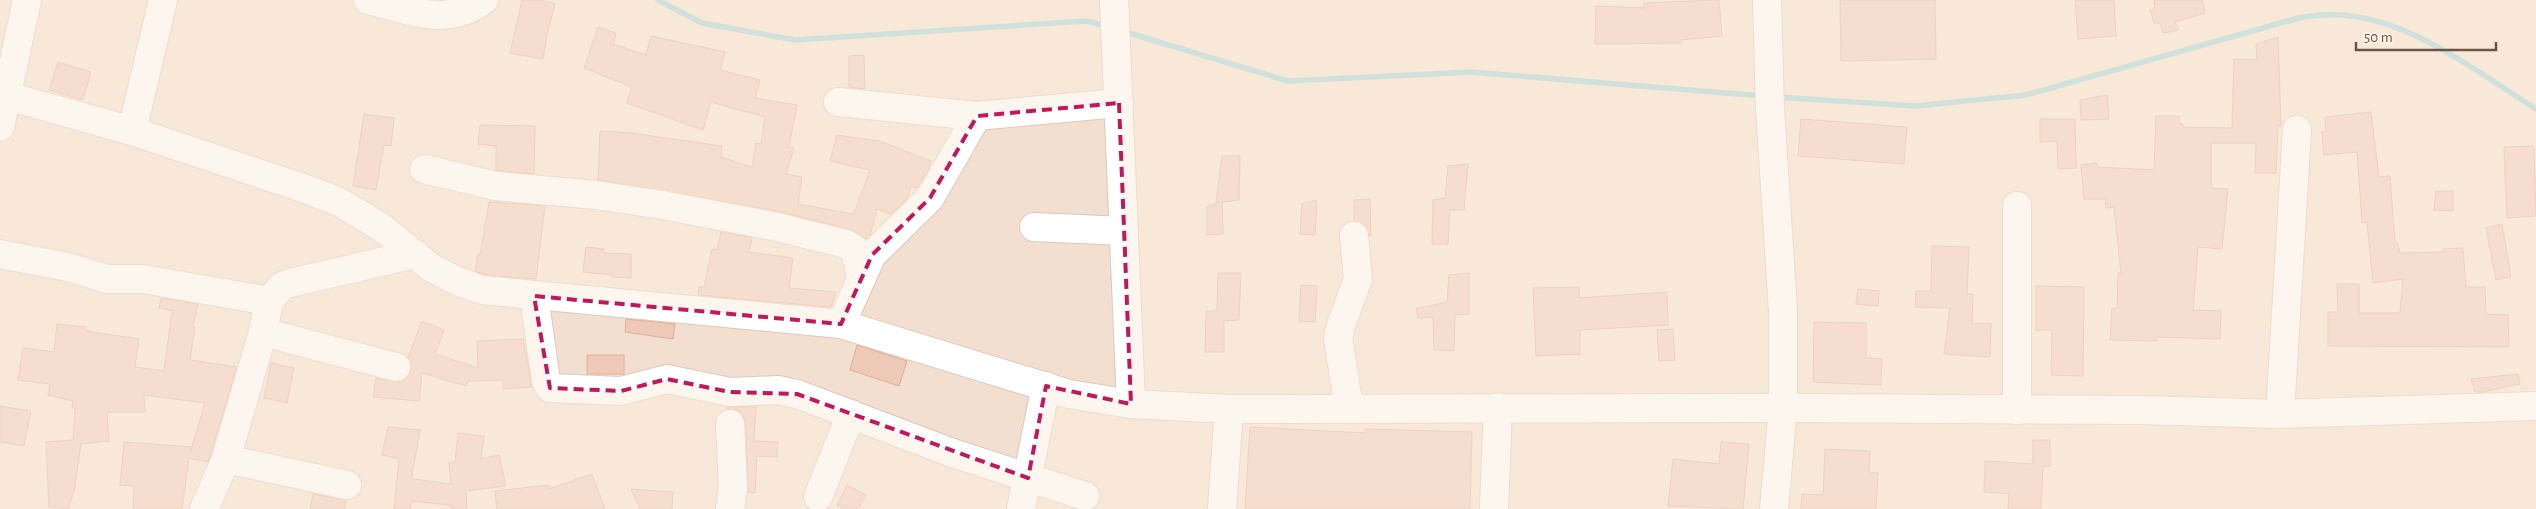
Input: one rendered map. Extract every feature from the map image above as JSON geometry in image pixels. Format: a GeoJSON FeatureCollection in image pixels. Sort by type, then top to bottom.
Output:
{"type":"FeatureCollection","features":[{"type":"Feature","properties":{"kind":"street"},"geometry":{"type":"LineString","coordinates":[[0,127],[4,95],[27,0]]}},
{"type":"Feature","properties":{"kind":"street"},"geometry":{"type":"LineString","coordinates":[[132,131],[163,0]]}},
{"type":"Feature","properties":{"kind":"street"},"geometry":{"type":"LineString","coordinates":[[368,0],[438,16],[469,11],[484,0]]}},
{"type":"Feature","properties":{"kind":"street"},"geometry":{"type":"LineString","coordinates":[[1114,0],[1131,404]]}},
{"type":"Feature","properties":{"kind":"street"},"geometry":{"type":"LineString","coordinates":[[1766,0],[1770,109],[1783,311],[1783,408],[1774,509]]}},
{"type":"Feature","properties":{"kind":"street"},"geometry":{"type":"LineString","coordinates":[[4,95],[132,131],[280,179],[341,203],[381,227],[430,266],[457,281],[482,290],[841,324],[1069,394],[1131,404],[1229,408],[1783,408],[2280,414],[2536,406]]}},
{"type":"Feature","properties":{"kind":"street"},"geometry":{"type":"LineString","coordinates":[[838,102],[977,116],[1119,103]]}},
{"type":"Feature","properties":{"kind":"street"},"geometry":{"type":"LineString","coordinates":[[841,324],[872,255],[930,198],[977,116]]}},
{"type":"Feature","properties":{"kind":"street"},"geometry":{"type":"LineString","coordinates":[[2280,414],[2297,130]]}},
{"type":"Feature","properties":{"kind":"street"},"geometry":{"type":"LineString","coordinates":[[424,168],[496,186],[596,195],[662,205],[773,226],[846,244],[855,250],[861,276]]}},
{"type":"Feature","properties":{"kind":"street"},"geometry":{"type":"LineString","coordinates":[[2017,206],[2017,410]]}},
{"type":"Feature","properties":{"kind":"street"},"geometry":{"type":"LineString","coordinates":[[1034,227],[1124,231]]}},
{"type":"Feature","properties":{"kind":"street"},"geometry":{"type":"LineString","coordinates":[[1349,408],[1338,338],[1340,325],[1358,279],[1354,236]]}},
{"type":"Feature","properties":{"kind":"street"},"geometry":{"type":"LineString","coordinates":[[0,254],[68,267],[106,279],[144,279],[269,301]]}},
{"type":"Feature","properties":{"kind":"street"},"geometry":{"type":"LineString","coordinates":[[204,509],[226,459],[263,332],[269,301],[278,290],[290,283],[415,254]]}},
{"type":"Feature","properties":{"kind":"street"},"geometry":{"type":"LineString","coordinates":[[534,296],[546,381],[550,388],[621,391],[667,379],[730,392],[778,390],[797,394],[950,452],[1085,496]]}},
{"type":"Feature","properties":{"kind":"street"},"geometry":{"type":"LineString","coordinates":[[263,332],[396,367]]}},
{"type":"Feature","properties":{"kind":"street"},"geometry":{"type":"LineString","coordinates":[[1021,509],[1046,386]]}},
{"type":"Feature","properties":{"kind":"street"},"geometry":{"type":"LineString","coordinates":[[1494,509],[1498,407]]}},
{"type":"Feature","properties":{"kind":"street"},"geometry":{"type":"LineString","coordinates":[[1222,509],[1229,408]]}},
{"type":"Feature","properties":{"kind":"street"},"geometry":{"type":"LineString","coordinates":[[818,498],[851,414]]}},
{"type":"Feature","properties":{"kind":"street"},"geometry":{"type":"LineString","coordinates":[[730,424],[733,488],[730,509]]}},
{"type":"Feature","properties":{"kind":"street"},"geometry":{"type":"LineString","coordinates":[[226,459],[347,485]]}},
{"type":"Feature","properties":{"kind":"highlighted area"},"geometry":{"type":"Polygon","coordinates":[[[1119,103],[1131,404],[1046,386],[1028,478],[797,394],[730,392],[667,379],[621,391],[550,388],[534,296],[841,324],[872,255],[930,198],[977,116],[1119,103]]]}},
{"type":"Feature","properties":{"kind":"shaded area"},"geometry":{"type":"Polygon","coordinates":[[[0,0],[2536,0],[2536,509],[0,509],[0,0]]]}},
{"type":"Feature","properties":{"kind":"building"},"geometry":{"type":"Polygon","coordinates":[[[522,0],[541,0],[555,4],[543,59],[510,53],[522,0]]]}},
{"type":"Feature","properties":{"kind":"building"},"geometry":{"type":"Polygon","coordinates":[[[1719,0],[1722,36],[1681,40],[1681,43],[1595,44],[1596,6],[1644,8],[1644,3],[1719,0]]]}},
{"type":"Feature","properties":{"kind":"building"},"geometry":{"type":"Polygon","coordinates":[[[1840,0],[1935,0],[1936,59],[1841,61],[1840,0]]]}},
{"type":"Feature","properties":{"kind":"building"},"geometry":{"type":"Polygon","coordinates":[[[2075,0],[2114,0],[2116,36],[2078,39],[2075,0]]]}},
{"type":"Feature","properties":{"kind":"building"},"geometry":{"type":"Polygon","coordinates":[[[2154,0],[2202,0],[2205,13],[2175,22],[2179,30],[2163,33],[2160,23],[2154,23],[2150,10],[2155,7],[2154,0]]]}},
{"type":"Feature","properties":{"kind":"building"},"geometry":{"type":"Polygon","coordinates":[[[598,27],[616,33],[613,44],[646,55],[651,36],[725,52],[720,70],[760,80],[755,98],[797,105],[789,147],[794,148],[786,174],[802,177],[798,204],[854,214],[870,170],[830,161],[837,135],[879,141],[931,161],[928,170],[917,188],[911,186],[906,200],[891,214],[877,209],[870,235],[866,239],[850,229],[777,211],[598,180],[600,131],[631,133],[722,146],[721,157],[752,167],[756,143],[761,144],[765,117],[711,102],[703,130],[627,103],[632,87],[584,68],[598,27]]]}},
{"type":"Feature","properties":{"kind":"building"},"geometry":{"type":"Polygon","coordinates":[[[2278,37],[2281,126],[2278,126],[2276,173],[2255,173],[2256,143],[2212,143],[2211,146],[2211,188],[2228,189],[2222,249],[2198,247],[2193,310],[2221,311],[2220,339],[2157,337],[2157,341],[2110,340],[2112,308],[2117,308],[2118,273],[2121,273],[2114,207],[2106,208],[2105,199],[2084,199],[2081,165],[2097,163],[2097,167],[2154,170],[2156,116],[2179,116],[2179,124],[2183,124],[2183,127],[2232,128],[2234,59],[2257,60],[2256,44],[2278,37]]]}},
{"type":"Feature","properties":{"kind":"building"},"geometry":{"type":"Polygon","coordinates":[[[864,55],[865,89],[849,87],[849,56],[864,55]]]}},
{"type":"Feature","properties":{"kind":"building"},"geometry":{"type":"Polygon","coordinates":[[[58,62],[91,72],[83,100],[49,90],[58,62]]]}},
{"type":"Feature","properties":{"kind":"building"},"geometry":{"type":"Polygon","coordinates":[[[2107,95],[2109,119],[2081,120],[2080,100],[2107,95]]]}},
{"type":"Feature","properties":{"kind":"building"},"geometry":{"type":"Polygon","coordinates":[[[2371,112],[2379,177],[2390,176],[2395,243],[2397,242],[2400,253],[2443,252],[2443,249],[2463,248],[2466,287],[2485,287],[2486,314],[2508,315],[2509,347],[2328,346],[2328,312],[2338,312],[2337,284],[2359,284],[2359,313],[2400,313],[2403,279],[2373,283],[2367,222],[2362,223],[2357,152],[2324,155],[2322,132],[2326,131],[2325,117],[2371,112]]]}},
{"type":"Feature","properties":{"kind":"building"},"geometry":{"type":"Polygon","coordinates":[[[364,114],[394,118],[391,146],[384,145],[376,190],[353,186],[364,114]]]}},
{"type":"Feature","properties":{"kind":"building"},"geometry":{"type":"Polygon","coordinates":[[[1801,119],[1907,127],[1904,164],[1798,156],[1801,119]]]}},
{"type":"Feature","properties":{"kind":"building"},"geometry":{"type":"Polygon","coordinates":[[[2040,119],[2075,119],[2076,168],[2058,169],[2057,141],[2040,142],[2040,119]]]}},
{"type":"Feature","properties":{"kind":"building"},"geometry":{"type":"Polygon","coordinates":[[[480,125],[535,126],[534,174],[496,170],[496,146],[478,144],[480,125]]]}},
{"type":"Feature","properties":{"kind":"building"},"geometry":{"type":"Polygon","coordinates":[[[2534,146],[2536,216],[2507,218],[2504,147],[2534,146]]]}},
{"type":"Feature","properties":{"kind":"building"},"geometry":{"type":"Polygon","coordinates":[[[1222,156],[1240,156],[1239,200],[1222,202],[1223,234],[1207,235],[1207,207],[1219,202],[1216,203],[1222,156]]]}},
{"type":"Feature","properties":{"kind":"building"},"geometry":{"type":"Polygon","coordinates":[[[1468,164],[1464,210],[1450,210],[1448,244],[1432,244],[1433,200],[1445,198],[1448,166],[1468,164]]]}},
{"type":"Feature","properties":{"kind":"building"},"geometry":{"type":"Polygon","coordinates":[[[2436,191],[2453,191],[2453,211],[2434,210],[2436,191]]]}},
{"type":"Feature","properties":{"kind":"building"},"geometry":{"type":"Polygon","coordinates":[[[1370,199],[1371,236],[1366,227],[1354,221],[1354,200],[1370,199]]]}},
{"type":"Feature","properties":{"kind":"building"},"geometry":{"type":"Polygon","coordinates":[[[1317,200],[1315,235],[1300,234],[1302,204],[1317,200]]]}},
{"type":"Feature","properties":{"kind":"building"},"geometry":{"type":"Polygon","coordinates":[[[489,202],[545,206],[536,279],[485,275],[475,271],[478,254],[480,255],[489,202]]]}},
{"type":"Feature","properties":{"kind":"building"},"geometry":{"type":"Polygon","coordinates":[[[2502,224],[2511,277],[2496,280],[2486,228],[2502,224]]]}},
{"type":"Feature","properties":{"kind":"building"},"geometry":{"type":"Polygon","coordinates":[[[721,232],[752,238],[749,252],[793,258],[789,288],[836,292],[831,307],[698,295],[699,287],[704,287],[712,249],[717,250],[721,232]]]}},
{"type":"Feature","properties":{"kind":"building"},"geometry":{"type":"Polygon","coordinates":[[[1932,246],[1969,247],[1967,294],[1973,294],[1972,324],[1991,323],[1990,357],[1944,354],[1950,308],[1915,307],[1916,291],[1931,291],[1932,246]]]}},
{"type":"Feature","properties":{"kind":"building"},"geometry":{"type":"Polygon","coordinates":[[[586,247],[604,249],[603,253],[631,254],[631,278],[583,272],[586,247]]]}},
{"type":"Feature","properties":{"kind":"building"},"geometry":{"type":"Polygon","coordinates":[[[1218,273],[1241,273],[1239,320],[1224,321],[1224,352],[1205,352],[1206,312],[1217,310],[1218,273]]]}},
{"type":"Feature","properties":{"kind":"building"},"geometry":{"type":"Polygon","coordinates":[[[1469,273],[1469,314],[1455,315],[1454,351],[1434,350],[1433,317],[1418,318],[1416,309],[1447,302],[1449,275],[1469,273]]]}},
{"type":"Feature","properties":{"kind":"building"},"geometry":{"type":"Polygon","coordinates":[[[1301,285],[1317,286],[1315,322],[1299,321],[1301,285]]]}},
{"type":"Feature","properties":{"kind":"building"},"geometry":{"type":"Polygon","coordinates":[[[2036,286],[2084,287],[2083,376],[2051,375],[2052,330],[2036,330],[2036,286]]]}},
{"type":"Feature","properties":{"kind":"building"},"geometry":{"type":"Polygon","coordinates":[[[1579,287],[1579,298],[1667,292],[1668,325],[1580,330],[1580,354],[1536,356],[1533,288],[1579,287]]]}},
{"type":"Feature","properties":{"kind":"building"},"geometry":{"type":"Polygon","coordinates":[[[1858,289],[1879,291],[1878,306],[1856,304],[1858,289]]]}},
{"type":"Feature","properties":{"kind":"building"},"geometry":{"type":"Polygon","coordinates":[[[161,298],[198,304],[193,327],[195,327],[190,360],[237,367],[208,462],[189,458],[182,509],[133,509],[134,486],[120,485],[124,442],[191,447],[190,453],[205,403],[144,395],[145,412],[107,412],[109,441],[81,444],[74,491],[68,509],[49,507],[46,442],[73,440],[75,408],[72,408],[73,401],[48,395],[50,384],[18,380],[23,348],[54,352],[57,324],[86,327],[86,331],[139,339],[135,367],[164,371],[172,311],[159,308],[161,298]]]}},
{"type":"Feature","properties":{"kind":"building"},"geometry":{"type":"Polygon","coordinates":[[[626,319],[675,324],[673,339],[625,332],[626,319]]]}},
{"type":"Feature","properties":{"kind":"building"},"geometry":{"type":"Polygon","coordinates":[[[422,321],[444,330],[435,354],[478,368],[477,341],[523,339],[532,387],[503,389],[503,380],[468,381],[466,386],[422,373],[419,401],[373,397],[376,378],[400,382],[407,378],[411,370],[408,358],[422,321]]]}},
{"type":"Feature","properties":{"kind":"building"},"geometry":{"type":"Polygon","coordinates":[[[1814,322],[1866,323],[1866,358],[1882,359],[1881,385],[1813,382],[1814,322]]]}},
{"type":"Feature","properties":{"kind":"building"},"geometry":{"type":"Polygon","coordinates":[[[1673,329],[1675,360],[1659,361],[1657,330],[1673,329]]]}},
{"type":"Feature","properties":{"kind":"building"},"geometry":{"type":"Polygon","coordinates":[[[857,345],[907,361],[899,386],[850,370],[857,345]]]}},
{"type":"Feature","properties":{"kind":"building"},"geometry":{"type":"Polygon","coordinates":[[[587,355],[624,355],[624,374],[587,374],[587,355]]]}},
{"type":"Feature","properties":{"kind":"building"},"geometry":{"type":"Polygon","coordinates":[[[271,363],[294,368],[287,403],[264,398],[271,363]]]}},
{"type":"Feature","properties":{"kind":"building"},"geometry":{"type":"Polygon","coordinates":[[[2518,374],[2520,384],[2482,392],[2475,392],[2471,379],[2518,374]]]}},
{"type":"Feature","properties":{"kind":"building"},"geometry":{"type":"Polygon","coordinates":[[[0,406],[31,411],[24,446],[0,442],[0,406]]]}},
{"type":"Feature","properties":{"kind":"building"},"geometry":{"type":"Polygon","coordinates":[[[727,407],[756,407],[754,441],[778,442],[777,457],[757,456],[755,493],[748,492],[746,423],[738,410],[726,409],[727,407]]]}},
{"type":"Feature","properties":{"kind":"building"},"geometry":{"type":"Polygon","coordinates":[[[388,427],[420,430],[412,475],[413,479],[451,484],[449,463],[455,462],[458,433],[484,436],[481,459],[499,455],[506,486],[466,491],[467,509],[451,509],[451,505],[411,501],[410,509],[394,509],[399,459],[382,455],[388,427]]]}},
{"type":"Feature","properties":{"kind":"building"},"geometry":{"type":"Polygon","coordinates":[[[1250,427],[1365,433],[1365,429],[1472,432],[1470,509],[1245,509],[1250,427]]]}},
{"type":"Feature","properties":{"kind":"building"},"geometry":{"type":"Polygon","coordinates":[[[2033,440],[2050,440],[2050,466],[2043,466],[2041,509],[2008,509],[2009,494],[1984,492],[1985,461],[2033,464],[2033,440]]]}},
{"type":"Feature","properties":{"kind":"building"},"geometry":{"type":"Polygon","coordinates":[[[1721,442],[1749,444],[1743,509],[1668,506],[1673,459],[1719,464],[1721,442]]]}},
{"type":"Feature","properties":{"kind":"building"},"geometry":{"type":"Polygon","coordinates":[[[1825,449],[1870,451],[1869,472],[1878,473],[1876,509],[1801,509],[1802,494],[1823,495],[1825,449]]]}},
{"type":"Feature","properties":{"kind":"building"},"geometry":{"type":"Polygon","coordinates":[[[592,474],[605,509],[497,509],[495,491],[549,485],[549,489],[592,474]]]}},
{"type":"Feature","properties":{"kind":"building"},"geometry":{"type":"Polygon","coordinates":[[[847,485],[866,495],[858,509],[844,509],[837,505],[847,485]]]}},
{"type":"Feature","properties":{"kind":"building"},"geometry":{"type":"Polygon","coordinates":[[[631,489],[673,492],[672,509],[640,509],[631,489]]]}},
{"type":"Feature","properties":{"kind":"building"},"geometry":{"type":"Polygon","coordinates":[[[313,494],[346,500],[345,509],[310,509],[313,494]]]}},
{"type":"Feature","properties":{"kind":"waterway"},"geometry":{"type":"LineString","coordinates":[[658,0],[702,23],[795,40],[1086,21],[1108,27]]}},
{"type":"Feature","properties":{"kind":"waterway"},"geometry":{"type":"LineString","coordinates":[[1776,97],[1915,106],[2026,95],[2302,17],[2341,15],[2368,19],[2419,37],[2467,64],[2536,109]]}},
{"type":"Feature","properties":{"kind":"waterway"},"geometry":{"type":"LineString","coordinates":[[1122,31],[1288,81],[1471,72],[1762,96]]}}]}
